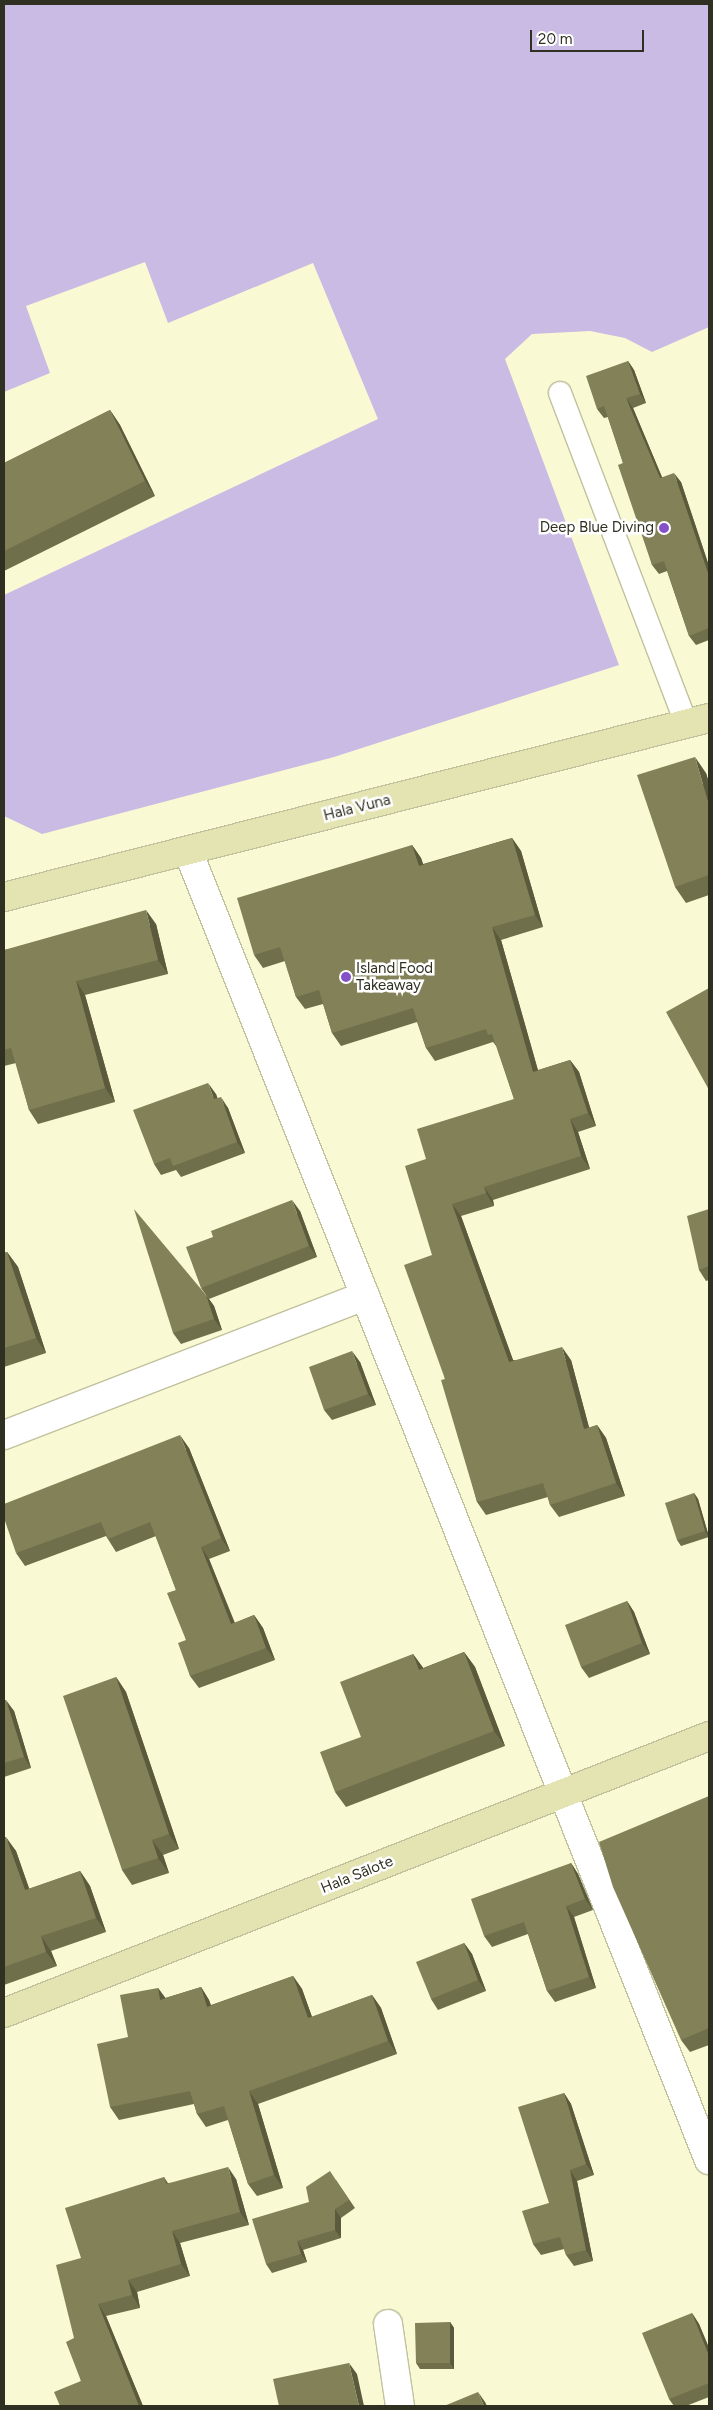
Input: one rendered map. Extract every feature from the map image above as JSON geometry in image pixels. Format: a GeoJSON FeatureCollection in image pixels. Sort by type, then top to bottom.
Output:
{"type":"FeatureCollection","features":[{"type":"Feature","properties":{"kind":"main road","name":"Hala Vuna"},"geometry":{"type":"LineString","coordinates":[[4,897],[698,721]]}},
{"type":"Feature","properties":{"kind":"main road","name":"Hala Sālote"},"geometry":{"type":"LineString","coordinates":[[4,2014],[709,1736]]}},
{"type":"Feature","properties":{"kind":"street"},"geometry":{"type":"LineString","coordinates":[[188,851],[709,2160]]}},
{"type":"Feature","properties":{"kind":"street"},"geometry":{"type":"LineString","coordinates":[[4,1435],[365,1296]]}},
{"type":"Feature","properties":{"kind":"street"},"geometry":{"type":"LineString","coordinates":[[388,2324],[400,2406]]}},
{"type":"Feature","properties":{"kind":"lane"},"geometry":{"type":"LineString","coordinates":[[560,393],[698,721]]}},
{"type":"Feature","properties":{"kind":"shaded area"},"geometry":{"type":"Polygon","coordinates":[[[4,4],[709,4],[709,327],[652,352],[625,338],[590,331],[532,334],[505,359],[619,665],[334,757],[42,834],[4,816],[4,595],[378,419],[313,263],[168,323],[145,262],[26,306],[50,373],[4,392],[4,4]]]}},
{"type":"Feature","properties":{"kind":"building"},"geometry":{"type":"Polygon","coordinates":[[[628,361],[640,394],[626,398],[660,478],[674,473],[709,576],[709,628],[689,636],[664,561],[652,565],[618,465],[623,463],[604,406],[597,409],[586,376],[628,361]]]}},
{"type":"Feature","properties":{"kind":"building"},"geometry":{"type":"Polygon","coordinates":[[[110,410],[145,481],[4,551],[4,463],[110,410]]]}},
{"type":"Feature","properties":{"kind":"building"},"geometry":{"type":"Polygon","coordinates":[[[695,757],[709,805],[709,875],[675,887],[637,775],[695,757]]]}},
{"type":"Feature","properties":{"kind":"building"},"geometry":{"type":"Polygon","coordinates":[[[512,838],[535,915],[492,927],[533,1072],[570,1060],[588,1113],[570,1119],[581,1156],[484,1187],[486,1193],[452,1204],[509,1362],[562,1347],[584,1429],[597,1425],[616,1483],[550,1505],[543,1483],[477,1502],[441,1380],[445,1379],[404,1265],[432,1255],[405,1166],[426,1159],[417,1129],[514,1099],[492,1034],[488,1035],[486,1029],[426,1048],[413,1008],[332,1033],[319,990],[296,997],[280,947],[254,955],[237,898],[412,845],[419,866],[512,838]]]}},
{"type":"Feature","properties":{"kind":"building"},"geometry":{"type":"Polygon","coordinates":[[[146,910],[158,960],[76,981],[105,1088],[29,1110],[11,1048],[4,1050],[4,950],[146,910]]]}},
{"type":"Feature","properties":{"kind":"building"},"geometry":{"type":"Polygon","coordinates":[[[709,988],[709,1090],[666,1012],[709,988]]]}},
{"type":"Feature","properties":{"kind":"building"},"geometry":{"type":"Polygon","coordinates":[[[208,1083],[214,1099],[221,1097],[237,1142],[173,1166],[170,1158],[154,1164],[133,1110],[208,1083]]]}},
{"type":"Feature","properties":{"kind":"building"},"geometry":{"type":"Polygon","coordinates":[[[292,1200],[309,1246],[201,1288],[186,1247],[213,1237],[211,1231],[292,1200]]]}},
{"type":"Feature","properties":{"kind":"building"},"geometry":{"type":"Polygon","coordinates":[[[134,1209],[206,1295],[214,1319],[173,1333],[134,1209]]]}},
{"type":"Feature","properties":{"kind":"building"},"geometry":{"type":"Polygon","coordinates":[[[709,1209],[709,1266],[699,1270],[687,1216],[709,1209]]]}},
{"type":"Feature","properties":{"kind":"building"},"geometry":{"type":"Polygon","coordinates":[[[7,1252],[36,1338],[4,1348],[4,1253],[7,1252]]]}},
{"type":"Feature","properties":{"kind":"building"},"geometry":{"type":"Polygon","coordinates":[[[352,1351],[368,1394],[324,1410],[309,1367],[352,1351]]]}},
{"type":"Feature","properties":{"kind":"building"},"geometry":{"type":"Polygon","coordinates":[[[180,1435],[221,1538],[201,1547],[231,1624],[254,1615],[266,1648],[190,1676],[178,1643],[186,1640],[167,1593],[176,1590],[150,1522],[108,1539],[101,1522],[16,1553],[4,1518],[4,1504],[180,1435]]]}},
{"type":"Feature","properties":{"kind":"building"},"geometry":{"type":"Polygon","coordinates":[[[694,1493],[705,1531],[677,1540],[665,1503],[694,1493]]]}},
{"type":"Feature","properties":{"kind":"building"},"geometry":{"type":"Polygon","coordinates":[[[627,1601],[642,1643],[581,1667],[565,1625],[627,1601]]]}},
{"type":"Feature","properties":{"kind":"building"},"geometry":{"type":"Polygon","coordinates":[[[464,1652],[494,1731],[335,1792],[320,1752],[361,1737],[340,1682],[413,1654],[419,1670],[464,1652]]]}},
{"type":"Feature","properties":{"kind":"building"},"geometry":{"type":"Polygon","coordinates":[[[116,1677],[169,1834],[152,1840],[158,1858],[122,1870],[63,1696],[116,1677]]]}},
{"type":"Feature","properties":{"kind":"building"},"geometry":{"type":"Polygon","coordinates":[[[4,1700],[6,1700],[24,1757],[4,1763],[4,1700]]]}},
{"type":"Feature","properties":{"kind":"building"},"geometry":{"type":"Polygon","coordinates":[[[709,1796],[709,2028],[681,2040],[613,1887],[599,1842],[709,1796]]]}},
{"type":"Feature","properties":{"kind":"building"},"geometry":{"type":"Polygon","coordinates":[[[4,1837],[6,1837],[25,1890],[80,1871],[96,1918],[41,1936],[46,1952],[4,1967],[4,1837]]]}},
{"type":"Feature","properties":{"kind":"building"},"geometry":{"type":"Polygon","coordinates":[[[571,1863],[585,1899],[566,1906],[589,1977],[547,1991],[524,1922],[484,1936],[471,1899],[571,1863]]]}},
{"type":"Feature","properties":{"kind":"building"},"geometry":{"type":"Polygon","coordinates":[[[464,1943],[478,1980],[431,1999],[416,1962],[464,1943]]]}},
{"type":"Feature","properties":{"kind":"building"},"geometry":{"type":"Polygon","coordinates":[[[293,1976],[308,2018],[372,1995],[388,2041],[249,2091],[274,2175],[248,2184],[224,2106],[197,2114],[190,2091],[110,2107],[97,2044],[128,2037],[120,1995],[158,1988],[160,2000],[201,1987],[207,2007],[293,1976]]]}},
{"type":"Feature","properties":{"kind":"building"},"geometry":{"type":"Polygon","coordinates":[[[564,2093],[586,2164],[570,2170],[586,2250],[566,2255],[560,2237],[533,2244],[522,2211],[549,2203],[518,2107],[564,2093]]]}},
{"type":"Feature","properties":{"kind":"building"},"geometry":{"type":"Polygon","coordinates":[[[228,2167],[240,2212],[172,2231],[181,2264],[128,2280],[132,2295],[98,2304],[139,2406],[60,2406],[54,2392],[81,2381],[66,2342],[74,2338],[56,2265],[81,2258],[65,2208],[164,2177],[166,2184],[228,2167]]]}},
{"type":"Feature","properties":{"kind":"building"},"geometry":{"type":"Polygon","coordinates":[[[330,2171],[349,2200],[335,2209],[335,2230],[297,2241],[301,2254],[266,2264],[252,2219],[309,2202],[306,2187],[330,2171]]]}},
{"type":"Feature","properties":{"kind":"building"},"geometry":{"type":"Polygon","coordinates":[[[692,2313],[709,2356],[709,2383],[669,2399],[642,2333],[692,2313]]]}},
{"type":"Feature","properties":{"kind":"building"},"geometry":{"type":"Polygon","coordinates":[[[450,2322],[450,2363],[416,2363],[415,2323],[450,2322]]]}},
{"type":"Feature","properties":{"kind":"building"},"geometry":{"type":"Polygon","coordinates":[[[349,2363],[359,2406],[279,2406],[273,2379],[349,2363]]]}},
{"type":"Feature","properties":{"kind":"building"},"geometry":{"type":"Polygon","coordinates":[[[478,2392],[484,2406],[444,2406],[478,2392]]]}},
{"type":"Feature","properties":{"kind":"place","name":"Deep Blue Diving"},"geometry":{"type":"Point","coordinates":[664,528]}},
{"type":"Feature","properties":{"kind":"place","name":"Island Food Takeaway"},"geometry":{"type":"Point","coordinates":[346,977]}}]}
